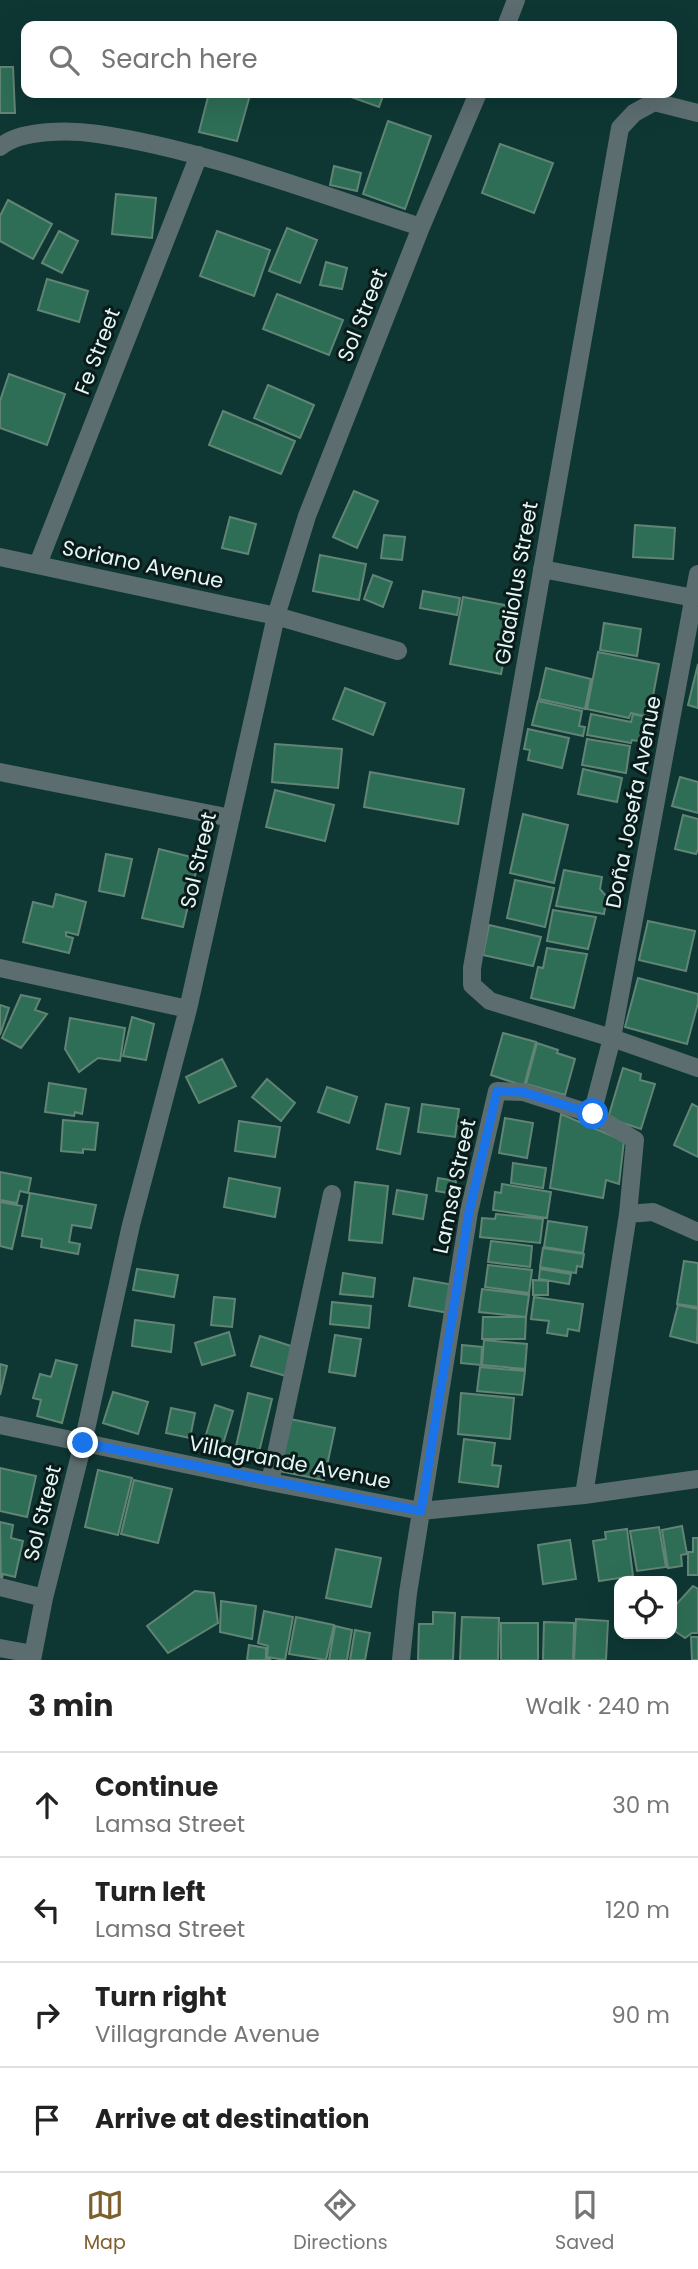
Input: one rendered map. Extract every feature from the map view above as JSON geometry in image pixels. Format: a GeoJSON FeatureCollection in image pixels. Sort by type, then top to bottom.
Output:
{"type":"FeatureCollection","features":[{"type":"Feature","properties":{"kind":"street"},"geometry":{"type":"LineString","coordinates":[[508,21],[516,0]]}},
{"type":"Feature","properties":{"kind":"street","name":"Sol Street"},"geometry":{"type":"LineString","coordinates":[[32,1657],[131,1226],[188,1009],[276,616],[307,516],[421,227],[476,98]]}},
{"type":"Feature","properties":{"kind":"street","name":"Gladiolus Street"},"geometry":{"type":"LineString","coordinates":[[612,1038],[490,1001],[472,985],[472,968],[620,128],[634,113],[654,102],[698,113]]}},
{"type":"Feature","properties":{"kind":"street"},"geometry":{"type":"LineString","coordinates":[[0,147],[9,139],[52,132],[97,134],[199,155],[421,227]]}},
{"type":"Feature","properties":{"kind":"street","name":"Fe Street"},"geometry":{"type":"LineString","coordinates":[[38,564],[199,155]]}},
{"type":"Feature","properties":{"kind":"street","name":"Soriano Avenue"},"geometry":{"type":"LineString","coordinates":[[0,557],[276,616],[398,651]]}},
{"type":"Feature","properties":{"kind":"street"},"geometry":{"type":"LineString","coordinates":[[542,569],[694,598]]}},
{"type":"Feature","properties":{"kind":"street","name":"Doña Josefa Avenue"},"geometry":{"type":"LineString","coordinates":[[593,1114],[612,1038],[693,637],[698,574]]}},
{"type":"Feature","properties":{"kind":"street"},"geometry":{"type":"LineString","coordinates":[[0,772],[231,818]]}},
{"type":"Feature","properties":{"kind":"street"},"geometry":{"type":"LineString","coordinates":[[0,968],[188,1009]]}},
{"type":"Feature","properties":{"kind":"street"},"geometry":{"type":"LineString","coordinates":[[612,1038],[698,1068]]}},
{"type":"Feature","properties":{"kind":"street","name":"Lamsa Street"},"geometry":{"type":"LineString","coordinates":[[421,1511],[469,1212],[497,1091],[523,1092],[593,1114],[635,1140],[628,1214]]}},
{"type":"Feature","properties":{"kind":"street"},"geometry":{"type":"LineString","coordinates":[[270,1482],[332,1194]]}},
{"type":"Feature","properties":{"kind":"street"},"geometry":{"type":"LineString","coordinates":[[584,1495],[628,1214],[653,1212],[698,1232]]}},
{"type":"Feature","properties":{"kind":"street","name":"Villagrande Avenue"},"geometry":{"type":"LineString","coordinates":[[0,1425],[421,1511],[584,1495],[698,1479]]}},
{"type":"Feature","properties":{"kind":"street"},"geometry":{"type":"LineString","coordinates":[[401,1660],[421,1511]]}},
{"type":"Feature","properties":{"kind":"street"},"geometry":{"type":"LineString","coordinates":[[0,1587],[44,1598]]}},
{"type":"Feature","properties":{"kind":"street"},"geometry":{"type":"LineString","coordinates":[[0,1648],[32,1657]]}},
{"type":"Feature","properties":{"kind":"building"},"geometry":{"type":"Polygon","coordinates":[[[0,67],[13,67],[15,113],[0,113],[0,67]]]}},
{"type":"Feature","properties":{"kind":"building"},"geometry":{"type":"Polygon","coordinates":[[[208,98],[249,98],[237,141],[199,132],[208,98]]]}},
{"type":"Feature","properties":{"kind":"building"},"geometry":{"type":"Polygon","coordinates":[[[354,98],[382,98],[379,107],[354,98]]]}},
{"type":"Feature","properties":{"kind":"building"},"geometry":{"type":"Polygon","coordinates":[[[388,121],[431,136],[405,209],[363,194],[388,121]]]}},
{"type":"Feature","properties":{"kind":"building"},"geometry":{"type":"Polygon","coordinates":[[[500,144],[553,163],[534,213],[482,193],[500,144]]]}},
{"type":"Feature","properties":{"kind":"building"},"geometry":{"type":"Polygon","coordinates":[[[334,166],[361,173],[357,191],[330,185],[334,166]]]}},
{"type":"Feature","properties":{"kind":"building"},"geometry":{"type":"Polygon","coordinates":[[[116,194],[156,198],[152,238],[112,234],[116,194]]]}},
{"type":"Feature","properties":{"kind":"building"},"geometry":{"type":"Polygon","coordinates":[[[8,200],[52,224],[33,259],[0,241],[0,216],[8,200]]]}},
{"type":"Feature","properties":{"kind":"building"},"geometry":{"type":"Polygon","coordinates":[[[287,228],[317,240],[300,283],[269,271],[287,228]]]}},
{"type":"Feature","properties":{"kind":"building"},"geometry":{"type":"Polygon","coordinates":[[[59,231],[78,241],[62,273],[42,263],[59,231]]]}},
{"type":"Feature","properties":{"kind":"building"},"geometry":{"type":"Polygon","coordinates":[[[217,231],[270,250],[254,296],[200,276],[217,231]]]}},
{"type":"Feature","properties":{"kind":"building"},"geometry":{"type":"Polygon","coordinates":[[[326,262],[347,268],[342,289],[320,285],[326,262]]]}},
{"type":"Feature","properties":{"kind":"building"},"geometry":{"type":"Polygon","coordinates":[[[47,279],[88,291],[79,322],[38,310],[47,279]]]}},
{"type":"Feature","properties":{"kind":"building"},"geometry":{"type":"Polygon","coordinates":[[[277,294],[343,320],[329,355],[263,329],[277,294]]]}},
{"type":"Feature","properties":{"kind":"building"},"geometry":{"type":"Polygon","coordinates":[[[9,374],[65,394],[47,445],[0,428],[0,401],[9,374]]]}},
{"type":"Feature","properties":{"kind":"building"},"geometry":{"type":"Polygon","coordinates":[[[268,385],[314,405],[300,438],[254,418],[268,385]]]}},
{"type":"Feature","properties":{"kind":"building"},"geometry":{"type":"Polygon","coordinates":[[[223,411],[295,441],[281,474],[209,445],[223,411]]]}},
{"type":"Feature","properties":{"kind":"building"},"geometry":{"type":"Polygon","coordinates":[[[354,491],[378,501],[357,548],[333,537],[354,491]]]}},
{"type":"Feature","properties":{"kind":"building"},"geometry":{"type":"Polygon","coordinates":[[[230,517],[256,524],[248,554],[222,548],[230,517]]]}},
{"type":"Feature","properties":{"kind":"building"},"geometry":{"type":"Polygon","coordinates":[[[635,525],[675,528],[673,559],[633,557],[635,525]]]}},
{"type":"Feature","properties":{"kind":"building"},"geometry":{"type":"Polygon","coordinates":[[[384,535],[405,537],[402,560],[381,558],[384,535]]]}},
{"type":"Feature","properties":{"kind":"building"},"geometry":{"type":"Polygon","coordinates":[[[320,555],[366,564],[359,600],[313,591],[320,555]]]}},
{"type":"Feature","properties":{"kind":"building"},"geometry":{"type":"Polygon","coordinates":[[[373,575],[392,582],[383,607],[364,599],[373,575]]]}},
{"type":"Feature","properties":{"kind":"building"},"geometry":{"type":"Polygon","coordinates":[[[423,591],[460,598],[457,615],[420,608],[423,591]]]}},
{"type":"Feature","properties":{"kind":"building"},"geometry":{"type":"Polygon","coordinates":[[[463,597],[515,607],[501,674],[450,664],[463,597]]]}},
{"type":"Feature","properties":{"kind":"building"},"geometry":{"type":"Polygon","coordinates":[[[604,623],[641,629],[637,656],[600,650],[604,623]]]}},
{"type":"Feature","properties":{"kind":"building"},"geometry":{"type":"Polygon","coordinates":[[[598,652],[659,664],[649,717],[631,713],[629,718],[587,709],[598,652]]]}},
{"type":"Feature","properties":{"kind":"building"},"geometry":{"type":"Polygon","coordinates":[[[698,664],[698,708],[688,705],[698,664]]]}},
{"type":"Feature","properties":{"kind":"building"},"geometry":{"type":"Polygon","coordinates":[[[546,668],[591,679],[585,709],[539,699],[546,668]]]}},
{"type":"Feature","properties":{"kind":"building"},"geometry":{"type":"Polygon","coordinates":[[[345,688],[385,703],[373,735],[333,719],[345,688]]]}},
{"type":"Feature","properties":{"kind":"building"},"geometry":{"type":"Polygon","coordinates":[[[538,701],[582,711],[579,726],[585,727],[583,736],[532,725],[538,701]]]}},
{"type":"Feature","properties":{"kind":"building"},"geometry":{"type":"Polygon","coordinates":[[[591,714],[631,722],[633,714],[650,718],[645,742],[632,740],[631,743],[587,735],[591,714]]]}},
{"type":"Feature","properties":{"kind":"building"},"geometry":{"type":"Polygon","coordinates":[[[528,729],[569,738],[562,768],[528,760],[530,750],[524,749],[528,729]]]}},
{"type":"Feature","properties":{"kind":"building"},"geometry":{"type":"Polygon","coordinates":[[[587,739],[630,746],[626,773],[582,765],[587,739]]]}},
{"type":"Feature","properties":{"kind":"building"},"geometry":{"type":"Polygon","coordinates":[[[275,744],[342,749],[338,788],[272,782],[275,744]]]}},
{"type":"Feature","properties":{"kind":"building"},"geometry":{"type":"Polygon","coordinates":[[[583,769],[622,778],[617,802],[578,794],[583,769]]]}},
{"type":"Feature","properties":{"kind":"building"},"geometry":{"type":"Polygon","coordinates":[[[370,772],[464,789],[458,824],[364,807],[370,772]]]}},
{"type":"Feature","properties":{"kind":"building"},"geometry":{"type":"Polygon","coordinates":[[[680,777],[698,782],[698,813],[672,806],[680,777]]]}},
{"type":"Feature","properties":{"kind":"building"},"geometry":{"type":"Polygon","coordinates":[[[275,790],[334,805],[325,841],[266,827],[275,790]]]}},
{"type":"Feature","properties":{"kind":"building"},"geometry":{"type":"Polygon","coordinates":[[[523,814],[568,825],[554,883],[510,873],[523,814]]]}},
{"type":"Feature","properties":{"kind":"building"},"geometry":{"type":"Polygon","coordinates":[[[683,815],[698,819],[696,854],[675,849],[683,815]]]}},
{"type":"Feature","properties":{"kind":"building"},"geometry":{"type":"Polygon","coordinates":[[[159,849],[199,859],[183,927],[142,918],[159,849]]]}},
{"type":"Feature","properties":{"kind":"building"},"geometry":{"type":"Polygon","coordinates":[[[106,854],[132,859],[124,896],[99,891],[106,854]]]}},
{"type":"Feature","properties":{"kind":"building"},"geometry":{"type":"Polygon","coordinates":[[[564,870],[602,877],[600,889],[607,897],[604,914],[556,906],[564,870]]]}},
{"type":"Feature","properties":{"kind":"building"},"geometry":{"type":"Polygon","coordinates":[[[515,880],[554,888],[545,927],[507,918],[515,880]]]}},
{"type":"Feature","properties":{"kind":"building"},"geometry":{"type":"Polygon","coordinates":[[[56,894],[86,902],[78,935],[66,932],[66,936],[73,938],[69,953],[23,942],[33,902],[53,907],[56,894]]]}},
{"type":"Feature","properties":{"kind":"building"},"geometry":{"type":"Polygon","coordinates":[[[553,910],[596,917],[588,949],[547,941],[553,910]]]}},
{"type":"Feature","properties":{"kind":"building"},"geometry":{"type":"Polygon","coordinates":[[[648,921],[695,931],[686,971],[639,960],[648,921]]]}},
{"type":"Feature","properties":{"kind":"building"},"geometry":{"type":"Polygon","coordinates":[[[489,925],[541,937],[533,966],[483,955],[489,925]]]}},
{"type":"Feature","properties":{"kind":"building"},"geometry":{"type":"Polygon","coordinates":[[[547,948],[587,954],[574,1008],[531,998],[538,967],[543,968],[547,948]]]}},
{"type":"Feature","properties":{"kind":"building"},"geometry":{"type":"Polygon","coordinates":[[[638,978],[698,994],[687,1044],[625,1027],[638,978]]]}},
{"type":"Feature","properties":{"kind":"building"},"geometry":{"type":"Polygon","coordinates":[[[21,995],[40,999],[35,1010],[47,1014],[21,1048],[2,1038],[21,995]]]}},
{"type":"Feature","properties":{"kind":"building"},"geometry":{"type":"Polygon","coordinates":[[[0,1005],[9,1008],[0,1035],[0,1005]]]}},
{"type":"Feature","properties":{"kind":"building"},"geometry":{"type":"Polygon","coordinates":[[[132,1017],[154,1024],[146,1060],[123,1056],[132,1017]]]}},
{"type":"Feature","properties":{"kind":"building"},"geometry":{"type":"Polygon","coordinates":[[[70,1018],[125,1028],[120,1061],[98,1058],[79,1072],[65,1049],[70,1018]]]}},
{"type":"Feature","properties":{"kind":"building"},"geometry":{"type":"Polygon","coordinates":[[[503,1033],[536,1042],[524,1086],[491,1075],[503,1033]]]}},
{"type":"Feature","properties":{"kind":"building"},"geometry":{"type":"Polygon","coordinates":[[[537,1043],[575,1059],[565,1095],[526,1084],[537,1043]]]}},
{"type":"Feature","properties":{"kind":"building"},"geometry":{"type":"Polygon","coordinates":[[[222,1059],[236,1086],[199,1103],[186,1077],[222,1059]]]}},
{"type":"Feature","properties":{"kind":"building"},"geometry":{"type":"Polygon","coordinates":[[[623,1068],[641,1074],[640,1080],[655,1084],[641,1129],[608,1118],[623,1068]]]}},
{"type":"Feature","properties":{"kind":"building"},"geometry":{"type":"Polygon","coordinates":[[[267,1079],[295,1103],[281,1121],[252,1097],[267,1079]]]}},
{"type":"Feature","properties":{"kind":"building"},"geometry":{"type":"Polygon","coordinates":[[[49,1083],[86,1089],[82,1114],[75,1112],[74,1116],[45,1112],[49,1083]]]}},
{"type":"Feature","properties":{"kind":"building"},"geometry":{"type":"Polygon","coordinates":[[[327,1087],[357,1097],[349,1123],[318,1112],[327,1087]]]}},
{"type":"Feature","properties":{"kind":"building"},"geometry":{"type":"Polygon","coordinates":[[[386,1104],[409,1108],[400,1154],[377,1149],[386,1104]]]}},
{"type":"Feature","properties":{"kind":"building"},"geometry":{"type":"Polygon","coordinates":[[[422,1104],[459,1109],[455,1137],[418,1132],[422,1104]]]}},
{"type":"Feature","properties":{"kind":"building"},"geometry":{"type":"Polygon","coordinates":[[[692,1104],[698,1107],[698,1157],[674,1145],[692,1104]]]}},
{"type":"Feature","properties":{"kind":"building"},"geometry":{"type":"Polygon","coordinates":[[[561,1114],[624,1141],[619,1184],[606,1180],[603,1198],[550,1188],[561,1114]]]}},
{"type":"Feature","properties":{"kind":"building"},"geometry":{"type":"Polygon","coordinates":[[[505,1118],[533,1123],[527,1158],[499,1153],[505,1118]]]}},
{"type":"Feature","properties":{"kind":"building"},"geometry":{"type":"Polygon","coordinates":[[[63,1120],[98,1123],[95,1150],[83,1149],[83,1153],[61,1151],[63,1120]]]}},
{"type":"Feature","properties":{"kind":"building"},"geometry":{"type":"Polygon","coordinates":[[[239,1121],[280,1127],[275,1157],[235,1151],[239,1121]]]}},
{"type":"Feature","properties":{"kind":"building"},"geometry":{"type":"Polygon","coordinates":[[[513,1163],[546,1168],[543,1188],[511,1183],[513,1163]]]}},
{"type":"Feature","properties":{"kind":"building"},"geometry":{"type":"Polygon","coordinates":[[[0,1172],[31,1178],[28,1193],[20,1191],[17,1203],[0,1200],[0,1172]]]}},
{"type":"Feature","properties":{"kind":"building"},"geometry":{"type":"Polygon","coordinates":[[[229,1178],[280,1188],[275,1217],[224,1207],[229,1178]]]}},
{"type":"Feature","properties":{"kind":"building"},"geometry":{"type":"Polygon","coordinates":[[[438,1178],[456,1181],[454,1194],[436,1191],[438,1178]]]}},
{"type":"Feature","properties":{"kind":"building"},"geometry":{"type":"Polygon","coordinates":[[[355,1182],[388,1186],[382,1243],[349,1240],[355,1182]]]}},
{"type":"Feature","properties":{"kind":"building"},"geometry":{"type":"Polygon","coordinates":[[[502,1184],[551,1192],[547,1218],[493,1210],[495,1192],[501,1193],[502,1184]]]}},
{"type":"Feature","properties":{"kind":"building"},"geometry":{"type":"Polygon","coordinates":[[[397,1190],[427,1195],[423,1219],[393,1214],[397,1190]]]}},
{"type":"Feature","properties":{"kind":"building"},"geometry":{"type":"Polygon","coordinates":[[[30,1193],[96,1205],[91,1228],[72,1225],[69,1242],[80,1244],[78,1254],[41,1247],[42,1239],[22,1236],[30,1193]]]}},
{"type":"Feature","properties":{"kind":"building"},"geometry":{"type":"Polygon","coordinates":[[[0,1202],[22,1206],[12,1249],[0,1246],[0,1202]]]}},
{"type":"Feature","properties":{"kind":"building"},"geometry":{"type":"Polygon","coordinates":[[[496,1214],[543,1219],[540,1243],[480,1237],[482,1218],[495,1219],[496,1214]]]}},
{"type":"Feature","properties":{"kind":"building"},"geometry":{"type":"Polygon","coordinates":[[[548,1221],[587,1227],[583,1253],[544,1247],[548,1221]]]}},
{"type":"Feature","properties":{"kind":"building"},"geometry":{"type":"Polygon","coordinates":[[[491,1241],[532,1246],[530,1267],[488,1262],[491,1241]]]}},
{"type":"Feature","properties":{"kind":"building"},"geometry":{"type":"Polygon","coordinates":[[[543,1248],[584,1254],[582,1267],[577,1266],[576,1273],[540,1267],[543,1248]]]}},
{"type":"Feature","properties":{"kind":"building"},"geometry":{"type":"Polygon","coordinates":[[[684,1261],[698,1263],[698,1307],[677,1304],[684,1261]]]}},
{"type":"Feature","properties":{"kind":"building"},"geometry":{"type":"Polygon","coordinates":[[[488,1265],[532,1270],[529,1293],[485,1287],[488,1265]]]}},
{"type":"Feature","properties":{"kind":"building"},"geometry":{"type":"Polygon","coordinates":[[[137,1269],[178,1275],[174,1297],[133,1290],[137,1269]]]}},
{"type":"Feature","properties":{"kind":"building"},"geometry":{"type":"Polygon","coordinates":[[[540,1269],[571,1274],[569,1284],[539,1279],[540,1269]]]}},
{"type":"Feature","properties":{"kind":"building"},"geometry":{"type":"Polygon","coordinates":[[[343,1273],[375,1278],[373,1297],[340,1294],[343,1273]]]}},
{"type":"Feature","properties":{"kind":"building"},"geometry":{"type":"Polygon","coordinates":[[[414,1278],[454,1285],[449,1313],[409,1306],[414,1278]]]}},
{"type":"Feature","properties":{"kind":"building"},"geometry":{"type":"Polygon","coordinates":[[[533,1280],[548,1281],[548,1295],[533,1295],[533,1280]]]}},
{"type":"Feature","properties":{"kind":"building"},"geometry":{"type":"Polygon","coordinates":[[[482,1289],[529,1295],[526,1317],[479,1312],[482,1289]]]}},
{"type":"Feature","properties":{"kind":"building"},"geometry":{"type":"Polygon","coordinates":[[[214,1297],[235,1299],[232,1327],[211,1325],[214,1297]]]}},
{"type":"Feature","properties":{"kind":"building"},"geometry":{"type":"Polygon","coordinates":[[[534,1297],[583,1304],[579,1331],[568,1329],[567,1336],[547,1333],[549,1321],[531,1319],[534,1297]]]}},
{"type":"Feature","properties":{"kind":"building"},"geometry":{"type":"Polygon","coordinates":[[[332,1302],[371,1306],[369,1328],[330,1324],[332,1302]]]}},
{"type":"Feature","properties":{"kind":"building"},"geometry":{"type":"Polygon","coordinates":[[[678,1305],[698,1309],[697,1343],[670,1336],[678,1305]]]}},
{"type":"Feature","properties":{"kind":"building"},"geometry":{"type":"Polygon","coordinates":[[[483,1317],[526,1317],[525,1339],[482,1339],[483,1317]]]}},
{"type":"Feature","properties":{"kind":"building"},"geometry":{"type":"Polygon","coordinates":[[[135,1320],[174,1325],[171,1352],[132,1346],[135,1320]]]}},
{"type":"Feature","properties":{"kind":"building"},"geometry":{"type":"Polygon","coordinates":[[[229,1332],[235,1355],[202,1365],[195,1343],[229,1332]]]}},
{"type":"Feature","properties":{"kind":"building"},"geometry":{"type":"Polygon","coordinates":[[[335,1335],[361,1339],[355,1376],[329,1372],[335,1335]]]}},
{"type":"Feature","properties":{"kind":"building"},"geometry":{"type":"Polygon","coordinates":[[[260,1336],[294,1347],[286,1376],[251,1366],[260,1336]]]}},
{"type":"Feature","properties":{"kind":"building"},"geometry":{"type":"Polygon","coordinates":[[[484,1340],[527,1344],[525,1369],[482,1365],[484,1340]]]}},
{"type":"Feature","properties":{"kind":"building"},"geometry":{"type":"Polygon","coordinates":[[[462,1345],[482,1347],[481,1365],[461,1363],[462,1345]]]}},
{"type":"Feature","properties":{"kind":"building"},"geometry":{"type":"Polygon","coordinates":[[[56,1360],[77,1365],[62,1423],[37,1416],[41,1400],[33,1398],[40,1374],[51,1377],[56,1360]]]}},
{"type":"Feature","properties":{"kind":"building"},"geometry":{"type":"Polygon","coordinates":[[[0,1364],[7,1366],[0,1395],[0,1364]]]}},
{"type":"Feature","properties":{"kind":"building"},"geometry":{"type":"Polygon","coordinates":[[[480,1367],[525,1371],[522,1395],[477,1391],[480,1367]]]}},
{"type":"Feature","properties":{"kind":"building"},"geometry":{"type":"Polygon","coordinates":[[[113,1392],[148,1402],[138,1434],[103,1423],[113,1392]]]}},
{"type":"Feature","properties":{"kind":"building"},"geometry":{"type":"Polygon","coordinates":[[[248,1393],[272,1399],[258,1456],[235,1451],[248,1393]]]}},
{"type":"Feature","properties":{"kind":"building"},"geometry":{"type":"Polygon","coordinates":[[[461,1393],[514,1398],[510,1439],[458,1434],[461,1393]]]}},
{"type":"Feature","properties":{"kind":"building"},"geometry":{"type":"Polygon","coordinates":[[[215,1405],[233,1411],[220,1454],[202,1448],[215,1405]]]}},
{"type":"Feature","properties":{"kind":"building"},"geometry":{"type":"Polygon","coordinates":[[[171,1408],[195,1413],[190,1438],[166,1433],[171,1408]]]}},
{"type":"Feature","properties":{"kind":"building"},"geometry":{"type":"Polygon","coordinates":[[[290,1419],[335,1428],[324,1480],[279,1471],[290,1419]]]}},
{"type":"Feature","properties":{"kind":"building"},"geometry":{"type":"Polygon","coordinates":[[[464,1439],[495,1443],[492,1465],[501,1466],[498,1487],[459,1482],[464,1439]]]}},
{"type":"Feature","properties":{"kind":"building"},"geometry":{"type":"Polygon","coordinates":[[[0,1468],[36,1476],[27,1517],[0,1511],[0,1468]]]}},
{"type":"Feature","properties":{"kind":"building"},"geometry":{"type":"Polygon","coordinates":[[[98,1470],[132,1478],[118,1535],[85,1527],[98,1470]]]}},
{"type":"Feature","properties":{"kind":"building"},"geometry":{"type":"Polygon","coordinates":[[[134,1480],[172,1489],[158,1543],[121,1534],[134,1480]]]}},
{"type":"Feature","properties":{"kind":"building"},"geometry":{"type":"Polygon","coordinates":[[[0,1522],[13,1525],[11,1538],[23,1541],[15,1577],[3,1574],[1,1582],[0,1522]]]}},
{"type":"Feature","properties":{"kind":"building"},"geometry":{"type":"Polygon","coordinates":[[[682,1526],[687,1554],[681,1555],[682,1566],[668,1568],[662,1530],[682,1526]]]}},
{"type":"Feature","properties":{"kind":"building"},"geometry":{"type":"Polygon","coordinates":[[[659,1527],[666,1567],[637,1571],[630,1531],[659,1527]]]}},
{"type":"Feature","properties":{"kind":"building"},"geometry":{"type":"Polygon","coordinates":[[[627,1529],[633,1576],[614,1576],[614,1579],[599,1581],[593,1541],[606,1539],[605,1532],[627,1529]]]}},
{"type":"Feature","properties":{"kind":"building"},"geometry":{"type":"Polygon","coordinates":[[[693,1538],[698,1538],[698,1575],[688,1575],[688,1552],[693,1552],[693,1538]]]}},
{"type":"Feature","properties":{"kind":"building"},"geometry":{"type":"Polygon","coordinates":[[[570,1540],[576,1579],[543,1584],[538,1545],[570,1540]]]}},
{"type":"Feature","properties":{"kind":"building"},"geometry":{"type":"Polygon","coordinates":[[[336,1549],[381,1558],[371,1607],[326,1598],[336,1549]]]}},
{"type":"Feature","properties":{"kind":"building"},"geometry":{"type":"Polygon","coordinates":[[[693,1586],[698,1589],[698,1633],[692,1633],[685,1638],[677,1632],[677,1604],[693,1586]]]}},
{"type":"Feature","properties":{"kind":"building"},"geometry":{"type":"Polygon","coordinates":[[[195,1591],[214,1593],[218,1623],[168,1653],[147,1626],[195,1591]]]}},
{"type":"Feature","properties":{"kind":"building"},"geometry":{"type":"Polygon","coordinates":[[[221,1601],[256,1606],[252,1639],[220,1632],[221,1601]]]}},
{"type":"Feature","properties":{"kind":"building"},"geometry":{"type":"Polygon","coordinates":[[[264,1611],[293,1617],[285,1660],[267,1657],[268,1646],[258,1643],[264,1611]]]}},
{"type":"Feature","properties":{"kind":"building"},"geometry":{"type":"Polygon","coordinates":[[[433,1612],[455,1613],[453,1660],[418,1660],[419,1624],[433,1624],[433,1612]]]}},
{"type":"Feature","properties":{"kind":"building"},"geometry":{"type":"Polygon","coordinates":[[[296,1617],[334,1625],[326,1660],[289,1654],[296,1617]]]}},
{"type":"Feature","properties":{"kind":"building"},"geometry":{"type":"Polygon","coordinates":[[[462,1617],[499,1618],[498,1660],[460,1660],[462,1617]]]}},
{"type":"Feature","properties":{"kind":"building"},"geometry":{"type":"Polygon","coordinates":[[[576,1619],[608,1621],[606,1660],[574,1660],[576,1619]]]}},
{"type":"Feature","properties":{"kind":"building"},"geometry":{"type":"Polygon","coordinates":[[[544,1622],[574,1623],[573,1660],[543,1660],[544,1622]]]}},
{"type":"Feature","properties":{"kind":"building"},"geometry":{"type":"Polygon","coordinates":[[[501,1623],[538,1623],[538,1660],[501,1660],[501,1623]]]}},
{"type":"Feature","properties":{"kind":"building"},"geometry":{"type":"Polygon","coordinates":[[[335,1626],[352,1630],[347,1660],[329,1660],[335,1626]]]}},
{"type":"Feature","properties":{"kind":"building"},"geometry":{"type":"Polygon","coordinates":[[[355,1630],[370,1633],[365,1660],[350,1660],[355,1630]]]}},
{"type":"Feature","properties":{"kind":"building"},"geometry":{"type":"Polygon","coordinates":[[[691,1637],[698,1637],[698,1660],[692,1660],[691,1637]]]}},
{"type":"Feature","properties":{"kind":"building"},"geometry":{"type":"Polygon","coordinates":[[[249,1645],[266,1648],[266,1658],[271,1660],[247,1660],[249,1645]]]}},
{"type":"Feature","properties":{"kind":"route"},"geometry":{"type":"LineString","coordinates":[[83,1443],[421,1511],[469,1212],[497,1091],[523,1092],[593,1114]]}}]}
